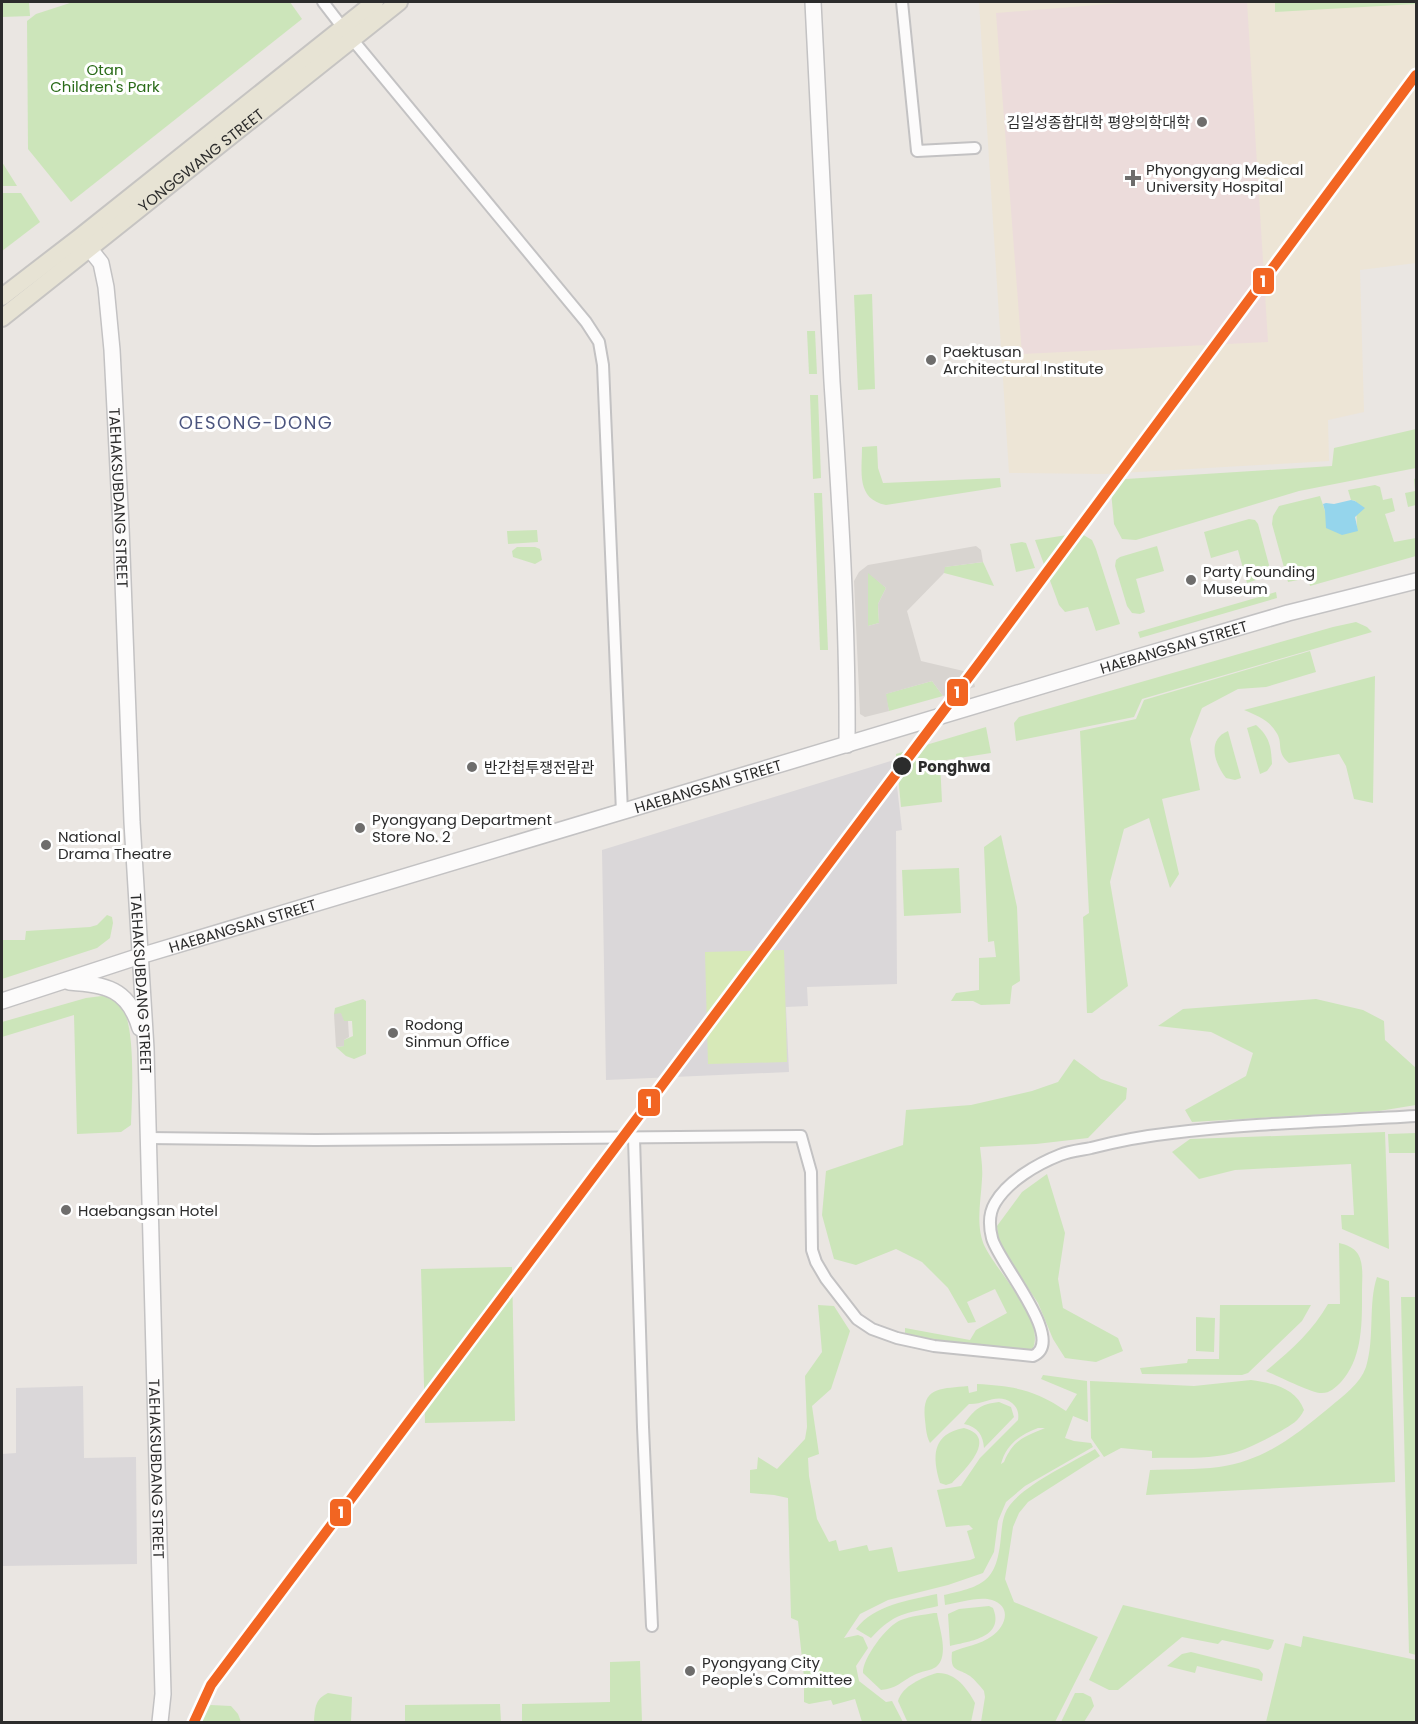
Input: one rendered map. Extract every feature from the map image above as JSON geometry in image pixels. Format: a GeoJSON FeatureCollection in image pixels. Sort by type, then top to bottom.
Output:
{"type":"FeatureCollection","features":[{"type":"Feature","properties":{"kind":"main road","name":"YONGGWANG STREET"},"geometry":{"type":"LineString","coordinates":[[2,318],[348,33],[375,2]]}},
{"type":"Feature","properties":{"kind":"main road","name":"YONGGWANG STREET"},"geometry":{"type":"LineString","coordinates":[[2,297],[348,33],[399,2]]}},
{"type":"Feature","properties":{"kind":"main road"},"geometry":{"type":"LineString","coordinates":[[813,2],[832,381],[844,560],[848,682],[847,745]]}},
{"type":"Feature","properties":{"kind":"main road","name":"TAEHAKSUBDANG STREET"},"geometry":{"type":"LineString","coordinates":[[89,248],[101,263],[104,271],[112,350],[121,527],[132,822],[146,1049],[163,1694],[160,1722]]}},
{"type":"Feature","properties":{"kind":"main road","name":"HAEBANGSAN STREET"},"geometry":{"type":"LineString","coordinates":[[2,1001],[140,956],[1267,620],[1416,581]]}},
{"type":"Feature","properties":{"kind":"main road"},"geometry":{"type":"LineString","coordinates":[[63,981],[100,985],[125,998],[136,1017],[146,1049]]}},
{"type":"Feature","properties":{"kind":"street"},"geometry":{"type":"LineString","coordinates":[[323,2],[586,322],[599,342],[603,364],[622,812]]}},
{"type":"Feature","properties":{"kind":"street"},"geometry":{"type":"LineString","coordinates":[[902,2],[917,151],[975,148]]}},
{"type":"Feature","properties":{"kind":"street"},"geometry":{"type":"LineString","coordinates":[[148,1138],[315,1140],[801,1136],[811,1172],[812,1250],[826,1279],[857,1319],[872,1329],[915,1342],[1032,1356],[1039,1353],[1043,1347],[1044,1338],[1028,1299],[1003,1262],[992,1239],[990,1217],[995,1203],[1006,1190],[1030,1170],[1061,1155],[1127,1139],[1160,1134],[1203,1129],[1416,1116]]}},
{"type":"Feature","properties":{"kind":"street"},"geometry":{"type":"LineString","coordinates":[[634,1137],[652,1626]]}},
{"type":"Feature","properties":{"kind":"shaded area","name":"김일성종합대학 평양의학대학"},"geometry":{"type":"Polygon","coordinates":[[[979,2],[1416,2],[1416,263],[1360,270],[1364,412],[1328,420],[1329,461],[1104,474],[1009,473],[979,2]]]}},
{"type":"Feature","properties":{"kind":"shaded area","name":"Phyongyang Medical University Hospital"},"geometry":{"type":"Polygon","coordinates":[[[1134,2],[1247,2],[1268,342],[1022,354],[996,13],[1134,2]]]}},
{"type":"Feature","properties":{"kind":"shaded area"},"geometry":{"type":"Polygon","coordinates":[[[976,546],[981,550],[983,562],[945,567],[944,573],[907,611],[921,661],[972,673],[975,687],[943,696],[932,681],[886,694],[889,711],[865,717],[860,714],[854,581],[859,572],[868,565],[976,546]],[[868,573],[868,626],[879,623],[878,604],[886,588],[868,573]]]}},
{"type":"Feature","properties":{"kind":"shaded area"},"geometry":{"type":"Polygon","coordinates":[[[894,760],[902,830],[896,831],[897,984],[807,987],[808,1006],[786,1007],[789,1072],[606,1080],[602,850],[894,760]]]}},
{"type":"Feature","properties":{"kind":"shaded area"},"geometry":{"type":"Polygon","coordinates":[[[341,1013],[344,1021],[348,1021],[349,1037],[344,1040],[344,1046],[336,1047],[334,1014],[341,1013]]]}},
{"type":"Feature","properties":{"kind":"shaded area"},"geometry":{"type":"Polygon","coordinates":[[[83,1386],[84,1458],[136,1457],[137,1564],[2,1566],[2,1454],[16,1453],[16,1388],[83,1386]]]}},
{"type":"Feature","properties":{"kind":"green space"},"geometry":{"type":"Polygon","coordinates":[[[2,2],[29,2],[30,16],[2,17],[2,2]]]}},
{"type":"Feature","properties":{"kind":"green space","name":"Otan Children's Park"},"geometry":{"type":"Polygon","coordinates":[[[73,2],[290,2],[302,19],[71,202],[28,149],[27,21],[36,14],[73,2]]]}},
{"type":"Feature","properties":{"kind":"green space"},"geometry":{"type":"Polygon","coordinates":[[[1275,2],[1416,2],[1416,4],[1275,12],[1275,2]]]}},
{"type":"Feature","properties":{"kind":"green space"},"geometry":{"type":"Polygon","coordinates":[[[2,162],[17,186],[2,186],[2,162]]]}},
{"type":"Feature","properties":{"kind":"green space"},"geometry":{"type":"Polygon","coordinates":[[[2,193],[21,193],[40,222],[2,251],[2,193]]]}},
{"type":"Feature","properties":{"kind":"green space"},"geometry":{"type":"Polygon","coordinates":[[[872,294],[875,389],[858,390],[854,295],[872,294]]]}},
{"type":"Feature","properties":{"kind":"green space"},"geometry":{"type":"Polygon","coordinates":[[[807,331],[815,331],[817,374],[809,374],[807,331]]]}},
{"type":"Feature","properties":{"kind":"green space"},"geometry":{"type":"Polygon","coordinates":[[[810,395],[818,395],[821,478],[813,479],[810,395]]]}},
{"type":"Feature","properties":{"kind":"green space"},"geometry":{"type":"Polygon","coordinates":[[[1416,429],[1416,468],[1299,491],[1136,540],[1122,539],[1114,524],[1110,480],[1332,466],[1334,448],[1416,429]]]}},
{"type":"Feature","properties":{"kind":"green space"},"geometry":{"type":"Polygon","coordinates":[[[877,446],[878,468],[883,483],[1000,478],[1001,487],[886,505],[876,502],[865,491],[862,475],[862,447],[877,446]]]}},
{"type":"Feature","properties":{"kind":"green space"},"geometry":{"type":"Polygon","coordinates":[[[1416,478],[1416,505],[1408,507],[1405,493],[1415,491],[1414,479],[1416,478]]]}},
{"type":"Feature","properties":{"kind":"green space"},"geometry":{"type":"Polygon","coordinates":[[[1375,485],[1380,487],[1383,500],[1392,498],[1395,511],[1385,514],[1394,542],[1416,538],[1416,556],[1310,586],[1308,578],[1288,582],[1272,524],[1273,516],[1279,506],[1320,496],[1325,511],[1357,531],[1356,501],[1351,500],[1348,490],[1375,485]]]}},
{"type":"Feature","properties":{"kind":"green space"},"geometry":{"type":"Polygon","coordinates":[[[814,493],[822,493],[828,650],[820,650],[814,493]]]}},
{"type":"Feature","properties":{"kind":"green space"},"geometry":{"type":"Polygon","coordinates":[[[1249,519],[1255,520],[1258,524],[1269,565],[1268,573],[1262,578],[1247,583],[1238,550],[1211,558],[1204,532],[1249,519]]]}},
{"type":"Feature","properties":{"kind":"green space"},"geometry":{"type":"Polygon","coordinates":[[[537,530],[538,542],[508,544],[507,531],[537,530]]]}},
{"type":"Feature","properties":{"kind":"green space"},"geometry":{"type":"Polygon","coordinates":[[[1080,533],[1092,540],[1096,549],[1120,624],[1096,631],[1088,607],[1065,612],[1059,605],[1035,540],[1080,533]]]}},
{"type":"Feature","properties":{"kind":"green space"},"geometry":{"type":"Polygon","coordinates":[[[1026,543],[1035,568],[1016,572],[1010,544],[1026,543]]]}},
{"type":"Feature","properties":{"kind":"green space"},"geometry":{"type":"Polygon","coordinates":[[[1157,546],[1164,571],[1136,579],[1145,612],[1132,613],[1127,606],[1115,566],[1116,560],[1157,546]]]}},
{"type":"Feature","properties":{"kind":"green space"},"geometry":{"type":"Polygon","coordinates":[[[517,547],[540,549],[542,560],[535,564],[513,557],[512,551],[517,547]]]}},
{"type":"Feature","properties":{"kind":"green space"},"geometry":{"type":"Polygon","coordinates":[[[983,562],[994,586],[944,573],[944,567],[983,562]]]}},
{"type":"Feature","properties":{"kind":"green space"},"geometry":{"type":"Polygon","coordinates":[[[868,572],[886,588],[878,604],[879,623],[868,626],[868,572]]]}},
{"type":"Feature","properties":{"kind":"green space"},"geometry":{"type":"Polygon","coordinates":[[[1276,592],[1277,598],[1140,638],[1138,632],[1276,592]]]}},
{"type":"Feature","properties":{"kind":"green space"},"geometry":{"type":"Polygon","coordinates":[[[1356,622],[1372,632],[1142,699],[1134,717],[1016,741],[1014,723],[1019,717],[1356,622]]]}},
{"type":"Feature","properties":{"kind":"green space"},"geometry":{"type":"Polygon","coordinates":[[[1310,651],[1316,672],[1266,687],[1238,689],[1202,708],[1190,739],[1200,790],[1162,799],[1179,874],[1170,888],[1149,818],[1124,829],[1110,882],[1128,986],[1092,1013],[1087,1013],[1083,917],[1089,913],[1080,731],[1136,719],[1144,700],[1310,651]]]}},
{"type":"Feature","properties":{"kind":"green space"},"geometry":{"type":"Polygon","coordinates":[[[1375,676],[1373,803],[1354,799],[1346,766],[1339,754],[1289,763],[1282,755],[1278,736],[1270,724],[1244,710],[1375,676]]]}},
{"type":"Feature","properties":{"kind":"green space"},"geometry":{"type":"Polygon","coordinates":[[[932,681],[943,696],[889,711],[885,694],[932,681]]]}},
{"type":"Feature","properties":{"kind":"green space"},"geometry":{"type":"Polygon","coordinates":[[[1256,725],[1267,738],[1272,758],[1272,764],[1267,771],[1260,774],[1247,728],[1256,725]]]}},
{"type":"Feature","properties":{"kind":"green space"},"geometry":{"type":"Polygon","coordinates":[[[986,727],[991,753],[940,761],[942,802],[901,807],[896,754],[986,727]]]}},
{"type":"Feature","properties":{"kind":"green space"},"geometry":{"type":"Polygon","coordinates":[[[1228,731],[1241,778],[1235,780],[1226,778],[1215,753],[1217,740],[1228,731]]]}},
{"type":"Feature","properties":{"kind":"green space"},"geometry":{"type":"Polygon","coordinates":[[[1001,835],[1017,907],[1020,981],[1012,986],[1010,1004],[981,1005],[973,1001],[951,1001],[956,993],[979,990],[979,958],[996,957],[994,941],[988,942],[984,847],[1001,835]]]}},
{"type":"Feature","properties":{"kind":"green space"},"geometry":{"type":"Polygon","coordinates":[[[959,868],[961,913],[904,916],[902,870],[959,868]]]}},
{"type":"Feature","properties":{"kind":"green space"},"geometry":{"type":"Polygon","coordinates":[[[107,915],[112,917],[113,923],[110,938],[97,948],[2,979],[2,940],[25,940],[26,931],[90,927],[97,925],[107,915]]]}},
{"type":"Feature","properties":{"kind":"green space"},"geometry":{"type":"Polygon","coordinates":[[[784,950],[787,1062],[708,1064],[705,952],[784,950]]]}},
{"type":"Feature","properties":{"kind":"green space"},"geometry":{"type":"Polygon","coordinates":[[[102,996],[111,998],[122,1007],[129,1030],[132,1064],[131,1125],[121,1132],[77,1134],[74,1015],[2,1037],[2,1022],[86,998],[102,996]]]}},
{"type":"Feature","properties":{"kind":"green space"},"geometry":{"type":"Polygon","coordinates":[[[363,999],[366,1001],[366,1054],[354,1059],[346,1056],[336,1047],[344,1046],[344,1040],[353,1036],[352,1021],[344,1021],[334,1014],[335,1008],[363,999]]]}},
{"type":"Feature","properties":{"kind":"green space"},"geometry":{"type":"Polygon","coordinates":[[[1316,999],[1363,1010],[1384,1021],[1385,1040],[1416,1068],[1416,1105],[1379,1111],[1192,1122],[1185,1110],[1246,1076],[1253,1053],[1211,1032],[1158,1026],[1183,1009],[1316,999]]]}},
{"type":"Feature","properties":{"kind":"green space"},"geometry":{"type":"Polygon","coordinates":[[[1074,1059],[1101,1079],[1127,1088],[1126,1099],[1088,1138],[980,1147],[982,1175],[979,1222],[982,1239],[991,1258],[1027,1311],[1035,1337],[1033,1348],[1026,1351],[938,1342],[905,1333],[905,1328],[970,1340],[976,1330],[1007,1313],[995,1289],[967,1302],[976,1322],[968,1323],[948,1288],[922,1262],[896,1249],[856,1265],[834,1259],[822,1215],[826,1171],[903,1145],[906,1110],[971,1105],[1032,1091],[1058,1082],[1074,1059]]]}},
{"type":"Feature","properties":{"kind":"green space"},"geometry":{"type":"Polygon","coordinates":[[[1385,1132],[1389,1249],[1342,1229],[1341,1215],[1354,1215],[1351,1164],[1235,1170],[1199,1179],[1172,1152],[1190,1139],[1385,1132]]]}},
{"type":"Feature","properties":{"kind":"green space"},"geometry":{"type":"Polygon","coordinates":[[[1416,1133],[1416,1153],[1389,1153],[1388,1134],[1416,1133]]]}},
{"type":"Feature","properties":{"kind":"green space"},"geometry":{"type":"Polygon","coordinates":[[[1047,1174],[1065,1233],[1058,1279],[1063,1308],[1118,1338],[1123,1351],[1096,1362],[1065,1358],[1053,1339],[1038,1303],[999,1245],[997,1226],[1022,1192],[1047,1174]]]}},
{"type":"Feature","properties":{"kind":"green space"},"geometry":{"type":"Polygon","coordinates":[[[1339,1243],[1354,1250],[1361,1262],[1360,1339],[1354,1362],[1341,1382],[1330,1391],[1318,1393],[1266,1371],[1308,1332],[1328,1304],[1340,1304],[1339,1243]]]}},
{"type":"Feature","properties":{"kind":"green space"},"geometry":{"type":"Polygon","coordinates":[[[512,1267],[515,1421],[425,1423],[421,1269],[512,1267]]]}},
{"type":"Feature","properties":{"kind":"green space"},"geometry":{"type":"Polygon","coordinates":[[[1377,1277],[1389,1281],[1395,1482],[1146,1495],[1150,1470],[1210,1468],[1251,1459],[1292,1437],[1351,1389],[1360,1379],[1369,1356],[1374,1287],[1377,1277]]]}},
{"type":"Feature","properties":{"kind":"green space"},"geometry":{"type":"Polygon","coordinates":[[[1401,1297],[1416,1297],[1416,1655],[1409,1653],[1401,1297]]]}},
{"type":"Feature","properties":{"kind":"green space"},"geometry":{"type":"Polygon","coordinates":[[[818,1305],[834,1306],[850,1331],[831,1389],[812,1406],[819,1454],[808,1458],[817,1519],[829,1542],[836,1540],[839,1551],[867,1545],[869,1551],[892,1547],[898,1572],[975,1558],[967,1531],[973,1529],[969,1525],[946,1527],[937,1490],[961,1486],[980,1458],[1018,1420],[1017,1409],[1007,1400],[996,1399],[969,1404],[930,1443],[926,1432],[925,1409],[930,1395],[941,1389],[968,1386],[969,1393],[977,1391],[977,1384],[1002,1386],[1024,1390],[1045,1398],[1066,1411],[1077,1394],[1041,1379],[1043,1375],[1087,1381],[1088,1422],[1073,1416],[1065,1438],[1091,1443],[1093,1447],[1025,1486],[1006,1502],[998,1521],[994,1552],[983,1573],[948,1585],[888,1600],[860,1614],[844,1638],[858,1635],[863,1637],[868,1648],[856,1666],[859,1681],[886,1702],[892,1701],[903,1722],[862,1722],[855,1699],[833,1705],[831,1700],[809,1704],[804,1702],[804,1677],[798,1621],[791,1618],[788,1498],[750,1493],[750,1470],[757,1469],[758,1457],[777,1469],[805,1439],[807,1427],[805,1376],[822,1352],[818,1305]],[[1045,1428],[1031,1431],[1015,1441],[1006,1451],[1001,1464],[1020,1440],[1045,1428]]]}},
{"type":"Feature","properties":{"kind":"green space"},"geometry":{"type":"Polygon","coordinates":[[[1220,1305],[1311,1305],[1302,1321],[1248,1373],[1242,1375],[1142,1374],[1140,1368],[1187,1363],[1188,1359],[1219,1359],[1220,1305]]]}},
{"type":"Feature","properties":{"kind":"green space"},"geometry":{"type":"Polygon","coordinates":[[[1196,1317],[1215,1318],[1214,1352],[1196,1351],[1196,1317]]]}},
{"type":"Feature","properties":{"kind":"green space"},"geometry":{"type":"Polygon","coordinates":[[[1251,1380],[1282,1388],[1295,1396],[1304,1410],[1288,1427],[1242,1450],[1209,1457],[1152,1458],[1152,1451],[1121,1448],[1104,1457],[1091,1438],[1090,1381],[1194,1386],[1251,1380]]]}},
{"type":"Feature","properties":{"kind":"green space"},"geometry":{"type":"Polygon","coordinates":[[[999,1402],[1011,1407],[1014,1417],[984,1448],[979,1432],[964,1424],[978,1408],[999,1402]]]}},
{"type":"Feature","properties":{"kind":"green space"},"geometry":{"type":"Polygon","coordinates":[[[964,1428],[974,1432],[979,1439],[976,1454],[952,1483],[946,1485],[940,1483],[936,1455],[940,1441],[953,1431],[964,1428]]]}},
{"type":"Feature","properties":{"kind":"green space"},"geometry":{"type":"Polygon","coordinates":[[[1095,1449],[1100,1456],[1028,1502],[1019,1513],[1013,1527],[1005,1579],[1014,1602],[1098,1637],[1055,1722],[981,1722],[984,1691],[970,1676],[953,1666],[952,1652],[992,1636],[1000,1628],[1005,1612],[999,1603],[987,1599],[945,1605],[944,1595],[979,1584],[992,1572],[999,1551],[1004,1516],[1017,1497],[1062,1467],[1095,1449]]]}},
{"type":"Feature","properties":{"kind":"green space"},"geometry":{"type":"Polygon","coordinates":[[[937,1594],[938,1606],[901,1615],[879,1629],[871,1638],[856,1629],[872,1614],[882,1609],[904,1601],[937,1594]]]}},
{"type":"Feature","properties":{"kind":"green space"},"geometry":{"type":"Polygon","coordinates":[[[1123,1605],[1274,1640],[1268,1650],[1222,1640],[1218,1644],[1182,1637],[1118,1690],[1109,1690],[1089,1680],[1123,1605]]]}},
{"type":"Feature","properties":{"kind":"green space"},"geometry":{"type":"Polygon","coordinates":[[[989,1606],[993,1608],[995,1618],[990,1631],[976,1639],[950,1646],[948,1614],[959,1609],[989,1606]]]}},
{"type":"Feature","properties":{"kind":"green space"},"geometry":{"type":"Polygon","coordinates":[[[937,1613],[943,1649],[940,1662],[936,1667],[891,1688],[881,1690],[863,1673],[876,1643],[895,1623],[937,1613]]]}},
{"type":"Feature","properties":{"kind":"green space"},"geometry":{"type":"Polygon","coordinates":[[[1303,1636],[1416,1660],[1416,1722],[1266,1722],[1285,1643],[1301,1647],[1303,1636]]]}},
{"type":"Feature","properties":{"kind":"green space"},"geometry":{"type":"Polygon","coordinates":[[[1191,1652],[1259,1669],[1263,1674],[1262,1681],[1197,1666],[1195,1673],[1167,1666],[1182,1654],[1191,1652]]]}},
{"type":"Feature","properties":{"kind":"green space"},"geometry":{"type":"Polygon","coordinates":[[[640,1661],[642,1722],[522,1722],[522,1704],[610,1702],[610,1662],[640,1661]]]}},
{"type":"Feature","properties":{"kind":"green space"},"geometry":{"type":"Polygon","coordinates":[[[937,1673],[955,1678],[968,1692],[975,1703],[971,1722],[907,1721],[898,1701],[900,1696],[914,1683],[937,1673]]]}},
{"type":"Feature","properties":{"kind":"green space"},"geometry":{"type":"Polygon","coordinates":[[[328,1693],[352,1697],[351,1722],[314,1722],[318,1701],[328,1693]]]}},
{"type":"Feature","properties":{"kind":"green space"},"geometry":{"type":"Polygon","coordinates":[[[1075,1693],[1083,1693],[1091,1697],[1094,1706],[1084,1722],[1061,1722],[1075,1693]]]}},
{"type":"Feature","properties":{"kind":"green space"},"geometry":{"type":"Polygon","coordinates":[[[500,1704],[501,1722],[405,1722],[405,1705],[500,1704]]]}},
{"type":"Feature","properties":{"kind":"green space"},"geometry":{"type":"Polygon","coordinates":[[[211,1705],[231,1706],[241,1722],[201,1722],[199,1718],[202,1710],[211,1705]]]}},
{"type":"Feature","properties":{"kind":"water"},"geometry":{"type":"Polygon","coordinates":[[[1351,500],[1365,508],[1355,517],[1358,531],[1342,535],[1326,528],[1323,504],[1351,500]]]}},
{"type":"Feature","properties":{"kind":"transit line","name":"1"},"geometry":{"type":"LineString","coordinates":[[194,1722],[211,1685],[981,661],[1416,75]]}},
{"type":"Feature","properties":{"kind":"place","name":"김일성종합대학 평양의학대학"},"geometry":{"type":"Point","coordinates":[1202,122]}},
{"type":"Feature","properties":{"kind":"place","name":"Phyongyang Medical University Hospital"},"geometry":{"type":"Point","coordinates":[1133,178]}},
{"type":"Feature","properties":{"kind":"place","name":"Paektusan Architectural Institute"},"geometry":{"type":"Point","coordinates":[931,360]}},
{"type":"Feature","properties":{"kind":"place","name":"Party Founding Museum"},"geometry":{"type":"Point","coordinates":[1191,580]}},
{"type":"Feature","properties":{"kind":"place","name":"Ponghwa"},"geometry":{"type":"Point","coordinates":[902,766]}},
{"type":"Feature","properties":{"kind":"place","name":"반간첩투쟁전람관"},"geometry":{"type":"Point","coordinates":[472,767]}},
{"type":"Feature","properties":{"kind":"place","name":"Pyongyang Department Store No. 2"},"geometry":{"type":"Point","coordinates":[360,828]}},
{"type":"Feature","properties":{"kind":"place","name":"National Drama Theatre"},"geometry":{"type":"Point","coordinates":[46,845]}},
{"type":"Feature","properties":{"kind":"place","name":"Rodong Sinmun Office"},"geometry":{"type":"Point","coordinates":[393,1033]}},
{"type":"Feature","properties":{"kind":"place","name":"Haebangsan Hotel"},"geometry":{"type":"Point","coordinates":[66,1210]}},
{"type":"Feature","properties":{"kind":"place","name":"Pyongyang City People's Committee"},"geometry":{"type":"Point","coordinates":[690,1671]}},
{"type":"Feature","properties":{"kind":"district","name":"OESONG-DONG"},"geometry":{"type":"Point","coordinates":[256,422]}}]}
